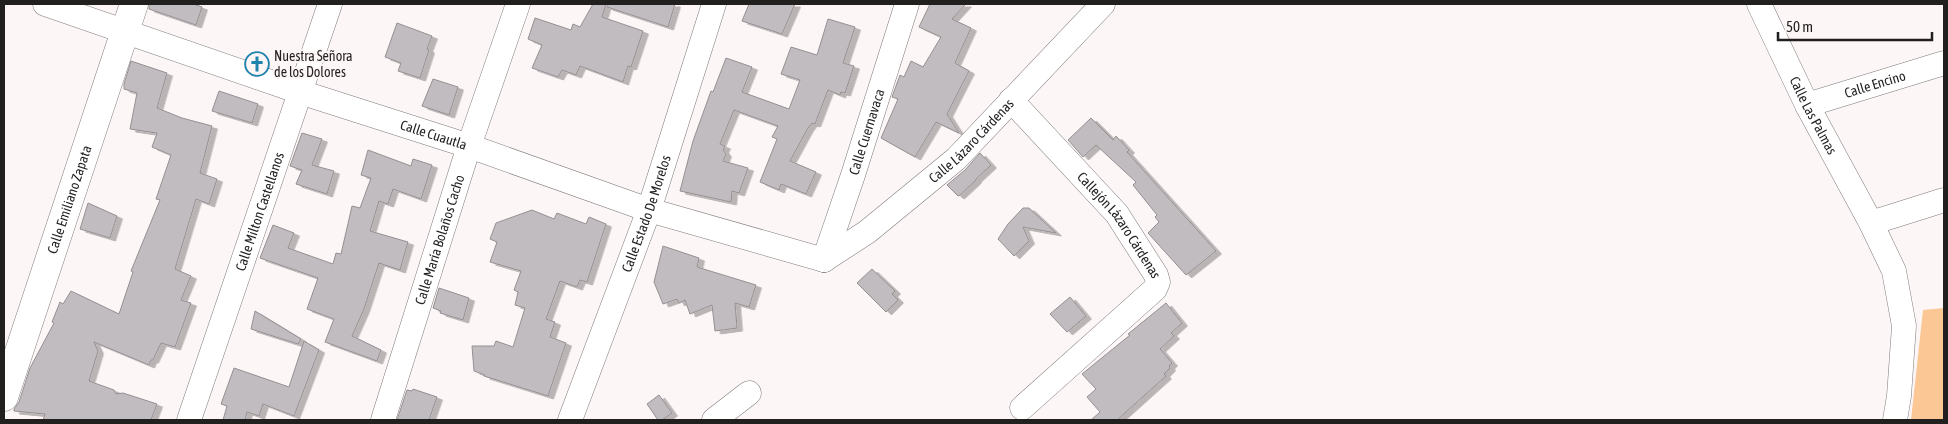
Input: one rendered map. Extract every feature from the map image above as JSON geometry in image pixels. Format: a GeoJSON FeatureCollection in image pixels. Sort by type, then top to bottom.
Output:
{"type":"FeatureCollection","features":[{"type":"Feature","properties":{"kind":"street","name":"Calle Cuautla"},"geometry":{"type":"LineString","coordinates":[[45,4],[300,92],[469,146],[649,210],[824,260]]}},
{"type":"Feature","properties":{"kind":"street","name":"Calle Emiliano Zapata"},"geometry":{"type":"LineString","coordinates":[[4,397],[134,4]]}},
{"type":"Feature","properties":{"kind":"street","name":"Calle Milton Castellanos"},"geometry":{"type":"LineString","coordinates":[[189,420],[330,4]]}},
{"type":"Feature","properties":{"kind":"street","name":"Calle María Bolaños Cacho"},"geometry":{"type":"LineString","coordinates":[[383,420],[469,146],[518,4]]}},
{"type":"Feature","properties":{"kind":"street","name":"Calle Estado De Morelos"},"geometry":{"type":"LineString","coordinates":[[570,420],[649,210],[714,4]]}},
{"type":"Feature","properties":{"kind":"street","name":"Calle Cuernavaca"},"geometry":{"type":"LineString","coordinates":[[824,260],[907,4]]}},
{"type":"Feature","properties":{"kind":"street","name":"Calle Lázaro Cárdenas"},"geometry":{"type":"LineString","coordinates":[[824,260],[867,232],[956,159],[1103,4]]}},
{"type":"Feature","properties":{"kind":"street","name":"Calle Las Palmas"},"geometry":{"type":"LineString","coordinates":[[1759,4],[1807,105],[1894,271],[1904,326],[1900,396],[1895,420]]}},
{"type":"Feature","properties":{"kind":"street","name":"Calle Encino"},"geometry":{"type":"LineString","coordinates":[[1807,105],[1944,63]]}},
{"type":"Feature","properties":{"kind":"street","name":"Callejón Lázaro Cárdenas"},"geometry":{"type":"LineString","coordinates":[[1011,100],[1117,214],[1156,275],[1158,282],[1155,288],[1022,408]]}},
{"type":"Feature","properties":{"kind":"street"},"geometry":{"type":"LineString","coordinates":[[1871,224],[1944,200]]}},
{"type":"Feature","properties":{"kind":"street"},"geometry":{"type":"LineString","coordinates":[[714,420],[749,393]]}},
{"type":"Feature","properties":{"kind":"shaded area"},"geometry":{"type":"Polygon","coordinates":[[[1944,308],[1944,420],[1911,420],[1923,310],[1944,308]]]}},
{"type":"Feature","properties":{"kind":"building"},"geometry":{"type":"Polygon","coordinates":[[[149,4],[193,4],[202,7],[196,25],[149,9],[149,4]]]}},
{"type":"Feature","properties":{"kind":"building"},"geometry":{"type":"Polygon","coordinates":[[[593,4],[606,4],[602,17],[643,31],[631,67],[628,66],[623,82],[580,66],[576,75],[562,70],[558,77],[532,68],[542,45],[528,39],[535,18],[571,30],[573,24],[580,27],[593,4]]]}},
{"type":"Feature","properties":{"kind":"building"},"geometry":{"type":"Polygon","coordinates":[[[607,4],[675,4],[668,27],[607,7],[607,4]]]}},
{"type":"Feature","properties":{"kind":"building"},"geometry":{"type":"Polygon","coordinates":[[[749,4],[795,4],[782,34],[742,21],[749,4]]]}},
{"type":"Feature","properties":{"kind":"building"},"geometry":{"type":"Polygon","coordinates":[[[930,4],[966,4],[952,19],[971,28],[955,63],[969,71],[947,114],[959,133],[936,122],[915,157],[881,138],[898,99],[892,97],[900,75],[904,77],[911,61],[923,67],[941,37],[919,27],[930,4]]]}},
{"type":"Feature","properties":{"kind":"building"},"geometry":{"type":"Polygon","coordinates":[[[828,19],[855,27],[843,63],[854,66],[845,93],[841,92],[840,95],[828,90],[815,124],[812,123],[808,128],[790,161],[816,172],[806,194],[781,184],[779,190],[760,182],[777,139],[772,137],[778,126],[734,110],[720,144],[725,146],[723,150],[726,154],[723,161],[748,168],[739,193],[732,191],[731,202],[680,191],[693,141],[711,91],[713,92],[726,58],[752,67],[742,92],[789,109],[800,80],[781,74],[791,47],[817,55],[828,19]]]}},
{"type":"Feature","properties":{"kind":"building"},"geometry":{"type":"Polygon","coordinates":[[[397,23],[432,36],[420,78],[398,71],[401,63],[385,57],[397,23]]]}},
{"type":"Feature","properties":{"kind":"building"},"geometry":{"type":"Polygon","coordinates":[[[131,61],[167,73],[157,108],[182,118],[212,126],[200,173],[217,179],[209,204],[196,199],[175,269],[191,276],[181,300],[191,303],[175,347],[161,343],[149,365],[94,342],[98,351],[89,381],[114,390],[116,394],[123,393],[157,404],[151,420],[43,420],[45,414],[14,411],[14,409],[19,402],[30,368],[54,323],[52,322],[60,302],[63,304],[71,291],[119,314],[133,272],[131,271],[160,200],[156,199],[171,155],[152,147],[157,133],[130,129],[137,93],[124,89],[124,84],[131,61]]]}},
{"type":"Feature","properties":{"kind":"building"},"geometry":{"type":"Polygon","coordinates":[[[433,79],[458,87],[449,115],[422,106],[433,79]]]}},
{"type":"Feature","properties":{"kind":"building"},"geometry":{"type":"Polygon","coordinates":[[[219,91],[258,104],[252,123],[212,111],[219,91]]]}},
{"type":"Feature","properties":{"kind":"building"},"geometry":{"type":"Polygon","coordinates":[[[1091,118],[1113,140],[1116,136],[1129,150],[1127,152],[1216,251],[1186,275],[1148,233],[1159,222],[1155,217],[1157,215],[1133,185],[1136,182],[1096,145],[1083,157],[1068,140],[1091,118]]]}},
{"type":"Feature","properties":{"kind":"building"},"geometry":{"type":"Polygon","coordinates":[[[302,133],[322,139],[312,165],[334,171],[327,194],[296,184],[302,170],[290,166],[302,133]]]}},
{"type":"Feature","properties":{"kind":"building"},"geometry":{"type":"Polygon","coordinates":[[[368,150],[411,166],[413,159],[432,165],[421,199],[393,189],[388,204],[379,201],[370,231],[408,242],[400,270],[379,263],[364,309],[352,336],[381,350],[377,361],[325,342],[334,319],[307,309],[318,278],[260,258],[273,225],[294,233],[288,248],[333,264],[336,253],[341,254],[352,206],[360,208],[371,178],[361,175],[368,150]]]}},
{"type":"Feature","properties":{"kind":"building"},"geometry":{"type":"Polygon","coordinates":[[[980,153],[991,165],[959,196],[957,195],[947,185],[965,170],[980,153]]]}},
{"type":"Feature","properties":{"kind":"building"},"geometry":{"type":"Polygon","coordinates":[[[88,203],[117,216],[110,238],[80,229],[88,203]]]}},
{"type":"Feature","properties":{"kind":"building"},"geometry":{"type":"Polygon","coordinates":[[[1023,208],[1029,208],[1056,233],[1023,227],[1029,241],[1014,256],[998,239],[1008,224],[1023,208]]]}},
{"type":"Feature","properties":{"kind":"building"},"geometry":{"type":"Polygon","coordinates":[[[532,210],[554,219],[557,213],[586,224],[589,217],[606,224],[587,282],[580,280],[577,287],[560,281],[546,319],[555,322],[550,337],[566,343],[548,396],[484,376],[474,371],[472,346],[494,346],[496,341],[513,347],[525,308],[515,305],[518,292],[514,290],[521,271],[490,262],[497,242],[490,239],[496,223],[532,210]]]}},
{"type":"Feature","properties":{"kind":"building"},"geometry":{"type":"Polygon","coordinates":[[[663,246],[699,258],[697,267],[756,285],[749,307],[735,303],[737,328],[715,331],[712,305],[690,314],[685,300],[679,303],[677,299],[663,304],[654,282],[663,246]]]}},
{"type":"Feature","properties":{"kind":"building"},"geometry":{"type":"Polygon","coordinates":[[[872,269],[895,291],[892,294],[898,300],[886,312],[857,283],[872,269]]]}},
{"type":"Feature","properties":{"kind":"building"},"geometry":{"type":"Polygon","coordinates":[[[439,288],[469,298],[463,320],[440,313],[441,311],[433,308],[439,288]]]}},
{"type":"Feature","properties":{"kind":"building"},"geometry":{"type":"Polygon","coordinates":[[[1070,297],[1086,316],[1067,332],[1050,314],[1070,297]]]}},
{"type":"Feature","properties":{"kind":"building"},"geometry":{"type":"Polygon","coordinates":[[[1166,303],[1182,323],[1171,333],[1174,336],[1160,349],[1172,363],[1164,374],[1166,376],[1117,420],[1091,420],[1100,412],[1087,397],[1096,389],[1082,374],[1166,303]]]}},
{"type":"Feature","properties":{"kind":"building"},"geometry":{"type":"Polygon","coordinates":[[[255,311],[301,339],[298,344],[251,329],[255,311]]]}},
{"type":"Feature","properties":{"kind":"building"},"geometry":{"type":"Polygon","coordinates":[[[304,341],[319,350],[294,416],[263,404],[259,416],[247,412],[245,420],[223,420],[227,406],[221,404],[234,368],[289,387],[304,341]]]}},
{"type":"Feature","properties":{"kind":"building"},"geometry":{"type":"Polygon","coordinates":[[[413,389],[437,397],[429,420],[397,420],[407,390],[412,391],[413,389]]]}},
{"type":"Feature","properties":{"kind":"building"},"geometry":{"type":"Polygon","coordinates":[[[659,395],[672,413],[662,420],[658,420],[647,404],[659,395]]]}},
{"type":"Feature","properties":{"kind":"place","name":"Nuestra Señora de los Dolores"},"geometry":{"type":"Point","coordinates":[257,64]}}]}
